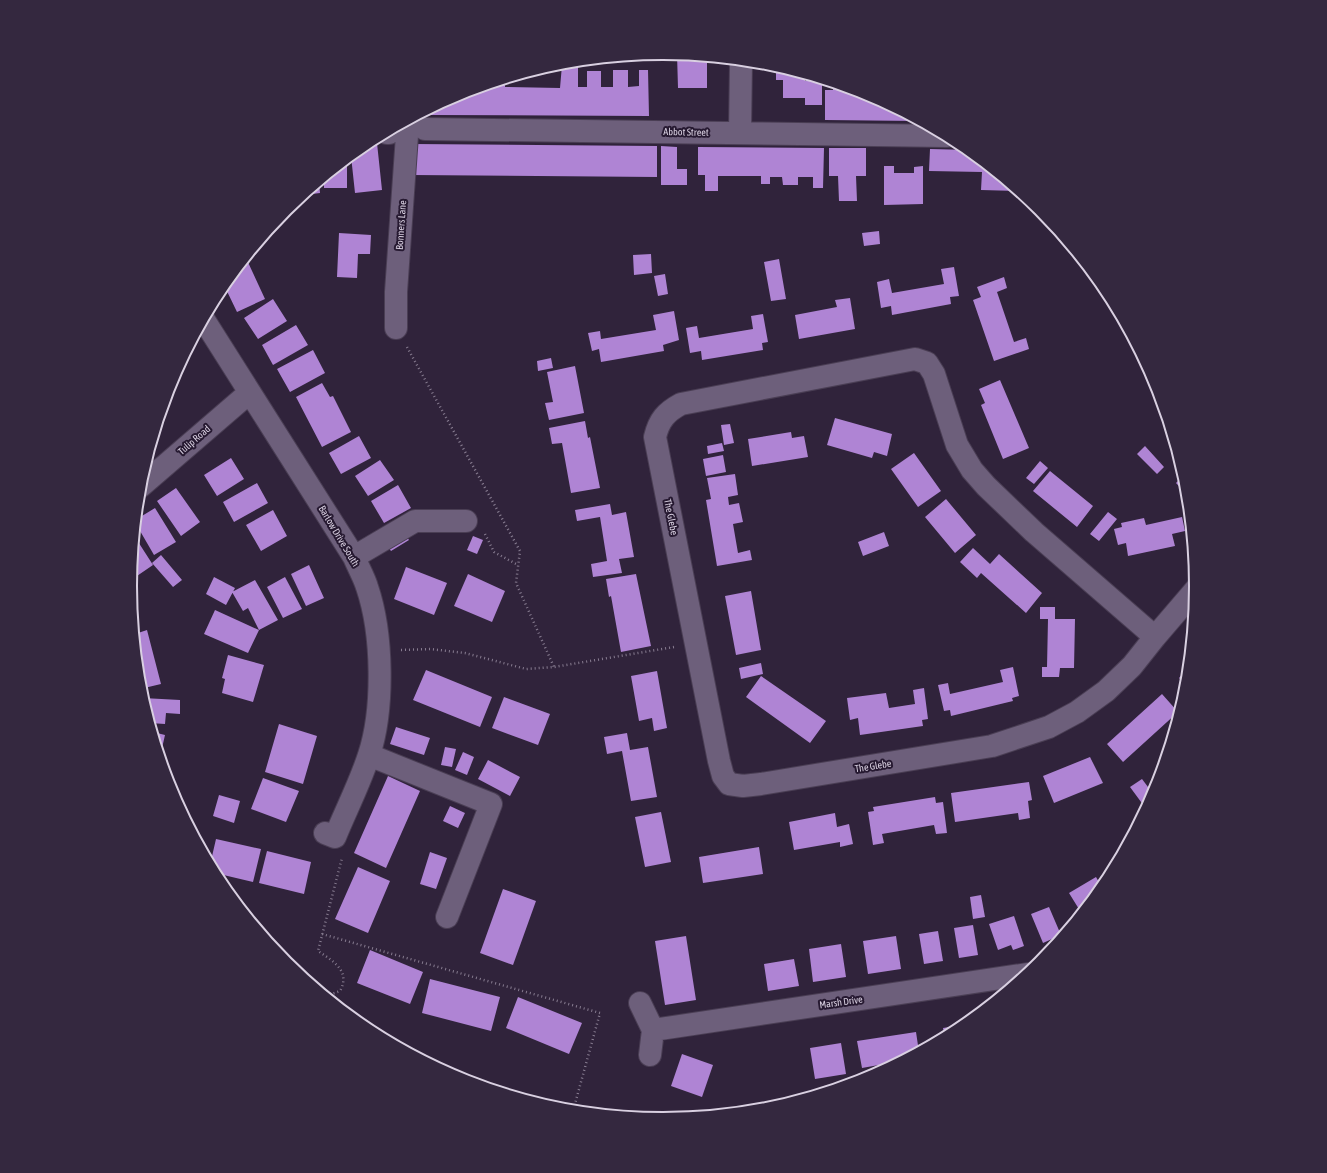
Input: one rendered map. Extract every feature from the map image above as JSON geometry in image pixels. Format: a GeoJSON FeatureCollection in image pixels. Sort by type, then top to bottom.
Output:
{"type":"FeatureCollection","features":[{"type":"Feature","properties":{"kind":"street"},"geometry":{"type":"LineString","coordinates":[[740,133],[741,66]]}},
{"type":"Feature","properties":{"kind":"street","name":"Abbot Street"},"geometry":{"type":"LineString","coordinates":[[417,125],[740,133],[935,136]]}},
{"type":"Feature","properties":{"kind":"street","name":"Bonners Lane"},"geometry":{"type":"LineString","coordinates":[[396,328],[396,292],[417,125]]}},
{"type":"Feature","properties":{"kind":"street","name":"Barlow Drive South"},"geometry":{"type":"LineString","coordinates":[[207,325],[354,557],[367,587],[374,617],[380,686],[374,735],[369,756],[330,835]]}},
{"type":"Feature","properties":{"kind":"street","name":"The Glebe"},"geometry":{"type":"LineString","coordinates":[[1155,637],[1034,532],[986,486],[972,470],[957,445],[934,374],[927,363],[915,359],[681,404],[662,417],[656,437],[723,776],[729,784],[742,786],[992,746],[1023,737],[1049,727],[1077,712],[1106,691],[1132,666],[1190,597]]}},
{"type":"Feature","properties":{"kind":"street","name":"Tulip Road"},"geometry":{"type":"LineString","coordinates":[[148,479],[249,393]]}},
{"type":"Feature","properties":{"kind":"street"},"geometry":{"type":"LineString","coordinates":[[354,557],[415,521],[466,521]]}},
{"type":"Feature","properties":{"kind":"street"},"geometry":{"type":"LineString","coordinates":[[369,756],[491,804],[447,916]]}},
{"type":"Feature","properties":{"kind":"street","name":"Marsh Drive"},"geometry":{"type":"LineString","coordinates":[[653,1030],[1018,975]]}},
{"type":"Feature","properties":{"kind":"street"},"geometry":{"type":"LineString","coordinates":[[640,1003],[653,1030],[650,1055]]}},
{"type":"Feature","properties":{"kind":"path"},"geometry":{"type":"LineString","coordinates":[[396,328],[520,551],[516,583],[554,667]]}},
{"type":"Feature","properties":{"kind":"path"},"geometry":{"type":"LineString","coordinates":[[466,521],[477,521],[494,552],[518,565]]}},
{"type":"Feature","properties":{"kind":"path"},"geometry":{"type":"LineString","coordinates":[[378,652],[430,649],[465,653],[526,669],[554,667],[696,644]]}},
{"type":"Feature","properties":{"kind":"path"},"geometry":{"type":"LineString","coordinates":[[330,835],[346,843],[318,951],[335,962],[344,976],[340,991],[331,994]]}},
{"type":"Feature","properties":{"kind":"path"},"geometry":{"type":"LineString","coordinates":[[322,934],[600,1013],[575,1105]]}},
{"type":"Feature","properties":{"kind":"building"},"geometry":{"type":"Polygon","coordinates":[[[677,60],[707,62],[707,88],[678,88],[677,60]]]}},
{"type":"Feature","properties":{"kind":"building"},"geometry":{"type":"Polygon","coordinates":[[[578,68],[578,87],[587,87],[587,71],[601,71],[601,87],[613,87],[613,70],[628,70],[628,87],[639,86],[639,70],[648,70],[649,116],[431,115],[462,100],[505,85],[505,87],[560,88],[562,70],[578,68]]]}},
{"type":"Feature","properties":{"kind":"building"},"geometry":{"type":"Polygon","coordinates":[[[776,72],[822,85],[822,105],[805,105],[805,98],[783,98],[783,80],[776,80],[776,72]]]}},
{"type":"Feature","properties":{"kind":"building"},"geometry":{"type":"Polygon","coordinates":[[[833,88],[865,100],[909,121],[825,120],[825,90],[833,90],[833,88]]]}},
{"type":"Feature","properties":{"kind":"building"},"geometry":{"type":"Polygon","coordinates":[[[412,144],[657,146],[657,177],[412,175],[412,144]]]}},
{"type":"Feature","properties":{"kind":"building"},"geometry":{"type":"Polygon","coordinates":[[[377,145],[382,190],[355,193],[352,163],[377,145]]]}},
{"type":"Feature","properties":{"kind":"building"},"geometry":{"type":"Polygon","coordinates":[[[661,146],[677,147],[677,169],[687,169],[687,185],[661,185],[661,146]]]}},
{"type":"Feature","properties":{"kind":"building"},"geometry":{"type":"Polygon","coordinates":[[[698,147],[824,148],[823,188],[813,188],[813,177],[798,177],[798,185],[783,185],[782,177],[770,177],[770,184],[761,184],[761,176],[718,176],[718,191],[705,191],[705,175],[698,175],[698,147]]]}},
{"type":"Feature","properties":{"kind":"building"},"geometry":{"type":"Polygon","coordinates":[[[829,148],[866,148],[866,176],[856,176],[857,201],[839,201],[838,176],[829,176],[829,148]]]}},
{"type":"Feature","properties":{"kind":"building"},"geometry":{"type":"Polygon","coordinates":[[[930,149],[957,150],[1011,191],[981,190],[982,172],[929,171],[930,149]]]}},
{"type":"Feature","properties":{"kind":"building"},"geometry":{"type":"Polygon","coordinates":[[[347,166],[347,188],[324,188],[324,184],[347,166]]]}},
{"type":"Feature","properties":{"kind":"building"},"geometry":{"type":"Polygon","coordinates":[[[884,166],[894,166],[894,173],[914,173],[914,167],[923,166],[923,204],[884,205],[884,166]]]}},
{"type":"Feature","properties":{"kind":"building"},"geometry":{"type":"Polygon","coordinates":[[[320,188],[320,193],[313,194],[320,188]]]}},
{"type":"Feature","properties":{"kind":"building"},"geometry":{"type":"Polygon","coordinates":[[[879,231],[880,244],[864,246],[862,233],[879,231]]]}},
{"type":"Feature","properties":{"kind":"building"},"geometry":{"type":"Polygon","coordinates":[[[339,233],[371,235],[370,254],[358,254],[357,278],[337,277],[339,233]]]}},
{"type":"Feature","properties":{"kind":"building"},"geometry":{"type":"Polygon","coordinates":[[[651,254],[652,273],[634,275],[633,255],[651,254]]]}},
{"type":"Feature","properties":{"kind":"building"},"geometry":{"type":"Polygon","coordinates":[[[779,259],[786,299],[771,301],[764,262],[779,259]]]}},
{"type":"Feature","properties":{"kind":"building"},"geometry":{"type":"Polygon","coordinates":[[[248,263],[265,299],[237,312],[227,292],[248,263]]]}},
{"type":"Feature","properties":{"kind":"building"},"geometry":{"type":"Polygon","coordinates":[[[954,267],[959,296],[950,297],[951,304],[892,315],[891,306],[881,308],[877,282],[889,279],[892,293],[944,284],[941,269],[954,267]]]}},
{"type":"Feature","properties":{"kind":"building"},"geometry":{"type":"Polygon","coordinates":[[[665,274],[668,294],[658,296],[654,276],[665,274]]]}},
{"type":"Feature","properties":{"kind":"building"},"geometry":{"type":"Polygon","coordinates":[[[1004,277],[1007,288],[997,292],[1014,342],[1026,338],[1029,349],[994,361],[973,300],[981,297],[977,287],[1004,277]]]}},
{"type":"Feature","properties":{"kind":"building"},"geometry":{"type":"Polygon","coordinates":[[[850,298],[855,329],[799,339],[795,315],[837,307],[835,300],[850,298]]]}},
{"type":"Feature","properties":{"kind":"building"},"geometry":{"type":"Polygon","coordinates":[[[273,299],[287,321],[258,339],[244,318],[273,299]]]}},
{"type":"Feature","properties":{"kind":"building"},"geometry":{"type":"Polygon","coordinates":[[[674,311],[679,340],[663,345],[664,351],[601,362],[599,349],[592,351],[588,333],[600,331],[601,339],[656,330],[653,315],[674,311]]]}},
{"type":"Feature","properties":{"kind":"building"},"geometry":{"type":"Polygon","coordinates":[[[763,314],[768,342],[762,343],[763,350],[702,360],[701,351],[690,353],[686,328],[697,326],[699,338],[753,329],[751,316],[763,314]]]}},
{"type":"Feature","properties":{"kind":"building"},"geometry":{"type":"Polygon","coordinates":[[[296,325],[308,345],[273,365],[262,345],[296,325]]]}},
{"type":"Feature","properties":{"kind":"building"},"geometry":{"type":"Polygon","coordinates":[[[313,350],[325,373],[290,392],[277,369],[313,350]]]}},
{"type":"Feature","properties":{"kind":"building"},"geometry":{"type":"Polygon","coordinates":[[[551,358],[553,368],[538,371],[537,361],[551,358]]]}},
{"type":"Feature","properties":{"kind":"building"},"geometry":{"type":"Polygon","coordinates":[[[575,366],[584,413],[549,420],[545,403],[553,402],[547,372],[575,366]]]}},
{"type":"Feature","properties":{"kind":"building"},"geometry":{"type":"Polygon","coordinates":[[[1000,380],[1029,448],[1003,459],[981,405],[985,403],[979,389],[1000,380]]]}},
{"type":"Feature","properties":{"kind":"building"},"geometry":{"type":"Polygon","coordinates":[[[322,383],[330,397],[333,396],[351,432],[322,447],[296,397],[322,383]]]}},
{"type":"Feature","properties":{"kind":"building"},"geometry":{"type":"Polygon","coordinates":[[[835,418],[892,434],[887,456],[874,452],[872,458],[827,445],[835,418]]]}},
{"type":"Feature","properties":{"kind":"building"},"geometry":{"type":"Polygon","coordinates":[[[585,421],[588,438],[590,437],[600,488],[571,493],[562,443],[552,444],[549,428],[585,421]]]}},
{"type":"Feature","properties":{"kind":"building"},"geometry":{"type":"Polygon","coordinates":[[[730,424],[734,443],[724,445],[721,425],[730,424]]]}},
{"type":"Feature","properties":{"kind":"building"},"geometry":{"type":"Polygon","coordinates":[[[791,432],[792,438],[804,436],[808,457],[752,466],[748,439],[791,432]]]}},
{"type":"Feature","properties":{"kind":"building"},"geometry":{"type":"Polygon","coordinates":[[[359,436],[371,458],[341,474],[329,453],[359,436]]]}},
{"type":"Feature","properties":{"kind":"building"},"geometry":{"type":"Polygon","coordinates":[[[722,443],[724,451],[708,454],[707,446],[722,443]]]}},
{"type":"Feature","properties":{"kind":"building"},"geometry":{"type":"Polygon","coordinates":[[[1145,446],[1164,467],[1157,474],[1137,454],[1145,446]]]}},
{"type":"Feature","properties":{"kind":"building"},"geometry":{"type":"Polygon","coordinates":[[[914,453],[941,491],[918,507],[891,469],[914,453]]]}},
{"type":"Feature","properties":{"kind":"building"},"geometry":{"type":"Polygon","coordinates":[[[723,455],[726,472],[706,476],[703,459],[723,455]]]}},
{"type":"Feature","properties":{"kind":"building"},"geometry":{"type":"Polygon","coordinates":[[[231,458],[244,479],[217,496],[204,475],[231,458]]]}},
{"type":"Feature","properties":{"kind":"building"},"geometry":{"type":"Polygon","coordinates":[[[380,460],[394,480],[368,496],[355,476],[380,460]]]}},
{"type":"Feature","properties":{"kind":"building"},"geometry":{"type":"Polygon","coordinates":[[[1040,461],[1048,468],[1034,484],[1026,478],[1040,461]]]}},
{"type":"Feature","properties":{"kind":"building"},"geometry":{"type":"Polygon","coordinates":[[[1050,471],[1093,506],[1077,527],[1033,491],[1050,471]]]}},
{"type":"Feature","properties":{"kind":"building"},"geometry":{"type":"Polygon","coordinates":[[[735,474],[738,495],[728,497],[729,505],[739,503],[743,522],[733,524],[738,553],[750,550],[752,560],[717,566],[706,500],[711,499],[707,478],[735,474]]]}},
{"type":"Feature","properties":{"kind":"building"},"geometry":{"type":"Polygon","coordinates":[[[1179,480],[1181,488],[1176,483],[1179,480]]]}},
{"type":"Feature","properties":{"kind":"building"},"geometry":{"type":"Polygon","coordinates":[[[257,483],[268,503],[234,522],[223,502],[257,483]]]}},
{"type":"Feature","properties":{"kind":"building"},"geometry":{"type":"Polygon","coordinates":[[[398,485],[411,508],[384,523],[371,501],[398,485]]]}},
{"type":"Feature","properties":{"kind":"building"},"geometry":{"type":"Polygon","coordinates":[[[176,488],[200,522],[181,536],[157,501],[176,488]]]}},
{"type":"Feature","properties":{"kind":"building"},"geometry":{"type":"Polygon","coordinates":[[[946,499],[976,535],[955,553],[925,517],[946,499]]]}},
{"type":"Feature","properties":{"kind":"building"},"geometry":{"type":"Polygon","coordinates":[[[610,504],[612,515],[626,512],[634,557],[619,559],[622,573],[593,577],[591,564],[607,561],[600,517],[577,521],[575,510],[610,504]]]}},
{"type":"Feature","properties":{"kind":"building"},"geometry":{"type":"Polygon","coordinates":[[[155,508],[176,542],[154,555],[140,532],[142,516],[155,508]]]}},
{"type":"Feature","properties":{"kind":"building"},"geometry":{"type":"Polygon","coordinates":[[[273,510],[287,536],[261,551],[246,525],[273,510]]]}},
{"type":"Feature","properties":{"kind":"building"},"geometry":{"type":"Polygon","coordinates":[[[1108,512],[1117,519],[1099,541],[1090,534],[1108,512]]]}},
{"type":"Feature","properties":{"kind":"building"},"geometry":{"type":"Polygon","coordinates":[[[1182,517],[1185,531],[1172,534],[1175,546],[1128,556],[1126,543],[1118,545],[1114,529],[1122,527],[1121,523],[1144,518],[1146,525],[1182,517]]]}},
{"type":"Feature","properties":{"kind":"building"},"geometry":{"type":"Polygon","coordinates":[[[884,532],[889,546],[863,556],[858,542],[884,532]]]}},
{"type":"Feature","properties":{"kind":"building"},"geometry":{"type":"Polygon","coordinates":[[[404,533],[409,540],[391,551],[386,544],[404,533]]]}},
{"type":"Feature","properties":{"kind":"building"},"geometry":{"type":"Polygon","coordinates":[[[473,536],[483,540],[477,554],[467,550],[473,536]]]}},
{"type":"Feature","properties":{"kind":"building"},"geometry":{"type":"Polygon","coordinates":[[[139,543],[153,565],[137,576],[139,543]]]}},
{"type":"Feature","properties":{"kind":"building"},"geometry":{"type":"Polygon","coordinates":[[[973,548],[990,564],[999,554],[1042,593],[1026,613],[981,573],[977,578],[960,562],[973,548]]]}},
{"type":"Feature","properties":{"kind":"building"},"geometry":{"type":"Polygon","coordinates":[[[161,555],[182,580],[173,587],[152,563],[161,555]]]}},
{"type":"Feature","properties":{"kind":"building"},"geometry":{"type":"Polygon","coordinates":[[[309,565],[324,598],[306,606],[291,574],[309,565]]]}},
{"type":"Feature","properties":{"kind":"building"},"geometry":{"type":"Polygon","coordinates":[[[406,567],[447,583],[434,615],[394,599],[406,567]]]}},
{"type":"Feature","properties":{"kind":"building"},"geometry":{"type":"Polygon","coordinates":[[[468,574],[505,591],[492,622],[454,606],[468,574]]]}},
{"type":"Feature","properties":{"kind":"building"},"geometry":{"type":"Polygon","coordinates":[[[636,574],[651,646],[621,652],[611,596],[609,597],[606,579],[636,574]]]}},
{"type":"Feature","properties":{"kind":"building"},"geometry":{"type":"Polygon","coordinates":[[[214,577],[235,588],[226,605],[206,594],[214,577]]]}},
{"type":"Feature","properties":{"kind":"building"},"geometry":{"type":"Polygon","coordinates":[[[285,577],[302,609],[283,618],[267,587],[285,577]]]}},
{"type":"Feature","properties":{"kind":"building"},"geometry":{"type":"Polygon","coordinates":[[[255,580],[278,620],[259,630],[248,608],[243,611],[232,592],[255,580]]]}},
{"type":"Feature","properties":{"kind":"building"},"geometry":{"type":"Polygon","coordinates":[[[751,591],[761,650],[736,655],[725,596],[751,591]]]}},
{"type":"Feature","properties":{"kind":"building"},"geometry":{"type":"Polygon","coordinates":[[[1040,607],[1055,607],[1055,619],[1075,619],[1074,668],[1060,668],[1059,677],[1042,677],[1042,667],[1047,667],[1048,619],[1040,619],[1040,607]]]}},
{"type":"Feature","properties":{"kind":"building"},"geometry":{"type":"Polygon","coordinates":[[[215,610],[259,630],[248,653],[204,634],[215,610]]]}},
{"type":"Feature","properties":{"kind":"building"},"geometry":{"type":"Polygon","coordinates":[[[147,630],[161,684],[147,687],[139,633],[147,630]]]}},
{"type":"Feature","properties":{"kind":"building"},"geometry":{"type":"Polygon","coordinates":[[[228,655],[264,665],[253,702],[222,693],[225,679],[222,678],[228,655]]]}},
{"type":"Feature","properties":{"kind":"building"},"geometry":{"type":"Polygon","coordinates":[[[761,663],[763,674],[741,679],[739,668],[761,663]]]}},
{"type":"Feature","properties":{"kind":"building"},"geometry":{"type":"Polygon","coordinates":[[[1013,667],[1019,696],[1012,698],[1013,701],[951,716],[950,710],[944,711],[938,685],[948,683],[950,694],[1003,682],[1000,670],[1013,667]]]}},
{"type":"Feature","properties":{"kind":"building"},"geometry":{"type":"Polygon","coordinates":[[[426,670],[492,697],[480,727],[413,700],[426,670]]]}},
{"type":"Feature","properties":{"kind":"building"},"geometry":{"type":"Polygon","coordinates":[[[657,671],[667,728],[654,731],[652,718],[639,721],[631,676],[657,671]]]}},
{"type":"Feature","properties":{"kind":"building"},"geometry":{"type":"Polygon","coordinates":[[[761,676],[826,721],[810,743],[746,697],[761,676]]]}},
{"type":"Feature","properties":{"kind":"building"},"geometry":{"type":"Polygon","coordinates":[[[924,688],[928,719],[922,720],[923,726],[860,735],[858,718],[850,720],[847,698],[886,693],[889,708],[915,704],[913,690],[924,688]]]}},
{"type":"Feature","properties":{"kind":"building"},"geometry":{"type":"Polygon","coordinates":[[[1162,694],[1175,709],[1174,716],[1123,762],[1107,744],[1162,694]]]}},
{"type":"Feature","properties":{"kind":"building"},"geometry":{"type":"Polygon","coordinates":[[[504,697],[550,714],[538,745],[492,728],[504,697]]]}},
{"type":"Feature","properties":{"kind":"building"},"geometry":{"type":"Polygon","coordinates":[[[149,698],[180,700],[180,714],[166,713],[165,724],[155,723],[149,698]]]}},
{"type":"Feature","properties":{"kind":"building"},"geometry":{"type":"Polygon","coordinates":[[[279,724],[317,736],[303,784],[265,772],[279,724]]]}},
{"type":"Feature","properties":{"kind":"building"},"geometry":{"type":"Polygon","coordinates":[[[396,727],[430,738],[424,755],[390,744],[396,727]]]}},
{"type":"Feature","properties":{"kind":"building"},"geometry":{"type":"Polygon","coordinates":[[[158,733],[165,735],[162,747],[158,733]]]}},
{"type":"Feature","properties":{"kind":"building"},"geometry":{"type":"Polygon","coordinates":[[[627,733],[630,750],[648,747],[657,797],[631,801],[622,751],[607,754],[604,737],[627,733]]]}},
{"type":"Feature","properties":{"kind":"building"},"geometry":{"type":"Polygon","coordinates":[[[445,747],[456,749],[452,767],[441,765],[445,747]]]}},
{"type":"Feature","properties":{"kind":"building"},"geometry":{"type":"Polygon","coordinates":[[[463,752],[474,757],[467,775],[455,770],[463,752]]]}},
{"type":"Feature","properties":{"kind":"building"},"geometry":{"type":"Polygon","coordinates":[[[1090,757],[1103,783],[1054,803],[1043,776],[1090,757]]]}},
{"type":"Feature","properties":{"kind":"building"},"geometry":{"type":"Polygon","coordinates":[[[488,760],[520,777],[510,796],[478,779],[488,760]]]}},
{"type":"Feature","properties":{"kind":"building"},"geometry":{"type":"Polygon","coordinates":[[[388,776],[420,791],[386,868],[354,853],[388,776]]]}},
{"type":"Feature","properties":{"kind":"building"},"geometry":{"type":"Polygon","coordinates":[[[263,778],[299,791],[286,822],[251,809],[263,778]]]}},
{"type":"Feature","properties":{"kind":"building"},"geometry":{"type":"Polygon","coordinates":[[[1142,779],[1150,789],[1143,804],[1130,787],[1142,779]]]}},
{"type":"Feature","properties":{"kind":"building"},"geometry":{"type":"Polygon","coordinates":[[[1029,782],[1032,800],[1028,801],[1030,818],[1019,820],[1018,813],[955,822],[951,793],[1029,782]]]}},
{"type":"Feature","properties":{"kind":"building"},"geometry":{"type":"Polygon","coordinates":[[[219,795],[240,801],[234,823],[213,816],[219,795]]]}},
{"type":"Feature","properties":{"kind":"building"},"geometry":{"type":"Polygon","coordinates":[[[935,797],[936,803],[943,802],[947,833],[936,834],[934,825],[882,834],[884,843],[873,845],[868,812],[874,811],[873,807],[935,797]]]}},
{"type":"Feature","properties":{"kind":"building"},"geometry":{"type":"Polygon","coordinates":[[[450,806],[465,813],[458,828],[443,821],[450,806]]]}},
{"type":"Feature","properties":{"kind":"building"},"geometry":{"type":"Polygon","coordinates":[[[661,812],[671,862],[645,867],[635,817],[661,812]]]}},
{"type":"Feature","properties":{"kind":"building"},"geometry":{"type":"Polygon","coordinates":[[[835,813],[837,827],[849,824],[853,844],[840,847],[840,842],[794,850],[789,822],[835,813]]]}},
{"type":"Feature","properties":{"kind":"building"},"geometry":{"type":"Polygon","coordinates":[[[216,839],[261,849],[253,882],[224,875],[212,856],[216,839]]]}},
{"type":"Feature","properties":{"kind":"building"},"geometry":{"type":"Polygon","coordinates":[[[759,847],[763,874],[703,883],[699,857],[759,847]]]}},
{"type":"Feature","properties":{"kind":"building"},"geometry":{"type":"Polygon","coordinates":[[[267,851],[311,862],[304,894],[259,883],[267,851]]]}},
{"type":"Feature","properties":{"kind":"building"},"geometry":{"type":"Polygon","coordinates":[[[430,852],[447,858],[436,889],[420,884],[430,852]]]}},
{"type":"Feature","properties":{"kind":"building"},"geometry":{"type":"Polygon","coordinates":[[[358,867],[390,881],[368,933],[335,919],[358,867]]]}},
{"type":"Feature","properties":{"kind":"building"},"geometry":{"type":"Polygon","coordinates":[[[1096,877],[1099,882],[1079,909],[1069,893],[1096,877]]]}},
{"type":"Feature","properties":{"kind":"building"},"geometry":{"type":"Polygon","coordinates":[[[503,889],[536,901],[513,965],[480,953],[503,889]]]}},
{"type":"Feature","properties":{"kind":"building"},"geometry":{"type":"Polygon","coordinates":[[[981,895],[985,917],[973,919],[970,897],[981,895]]]}},
{"type":"Feature","properties":{"kind":"building"},"geometry":{"type":"Polygon","coordinates":[[[1049,907],[1060,933],[1056,937],[1043,943],[1031,914],[1049,907]]]}},
{"type":"Feature","properties":{"kind":"building"},"geometry":{"type":"Polygon","coordinates":[[[1014,916],[1024,946],[1013,950],[1011,945],[998,950],[989,924],[1014,916]]]}},
{"type":"Feature","properties":{"kind":"building"},"geometry":{"type":"Polygon","coordinates":[[[973,925],[978,955],[959,958],[954,928],[973,925]]]}},
{"type":"Feature","properties":{"kind":"building"},"geometry":{"type":"Polygon","coordinates":[[[938,931],[943,961],[924,964],[919,934],[938,931]]]}},
{"type":"Feature","properties":{"kind":"building"},"geometry":{"type":"Polygon","coordinates":[[[686,936],[696,1000],[665,1005],[655,941],[686,936]]]}},
{"type":"Feature","properties":{"kind":"building"},"geometry":{"type":"Polygon","coordinates":[[[896,936],[901,969],[868,974],[863,941],[896,936]]]}},
{"type":"Feature","properties":{"kind":"building"},"geometry":{"type":"Polygon","coordinates":[[[841,944],[846,977],[813,982],[809,949],[841,944]]]}},
{"type":"Feature","properties":{"kind":"building"},"geometry":{"type":"Polygon","coordinates":[[[370,950],[423,972],[410,1004],[357,983],[370,950]]]}},
{"type":"Feature","properties":{"kind":"building"},"geometry":{"type":"Polygon","coordinates":[[[794,959],[799,986],[768,991],[764,964],[794,959]]]}},
{"type":"Feature","properties":{"kind":"building"},"geometry":{"type":"Polygon","coordinates":[[[430,979],[500,997],[491,1031],[422,1013],[430,979]]]}},
{"type":"Feature","properties":{"kind":"building"},"geometry":{"type":"Polygon","coordinates":[[[518,997],[582,1023],[569,1054],[506,1028],[518,997]]]}},
{"type":"Feature","properties":{"kind":"building"},"geometry":{"type":"Polygon","coordinates":[[[952,1027],[944,1032],[943,1028],[952,1027]]]}},
{"type":"Feature","properties":{"kind":"building"},"geometry":{"type":"Polygon","coordinates":[[[916,1032],[918,1047],[885,1064],[862,1068],[857,1041],[916,1032]]]}},
{"type":"Feature","properties":{"kind":"building"},"geometry":{"type":"Polygon","coordinates":[[[841,1043],[846,1074],[815,1079],[810,1048],[841,1043]]]}},
{"type":"Feature","properties":{"kind":"building"},"geometry":{"type":"Polygon","coordinates":[[[682,1054],[713,1065],[702,1097],[671,1086],[682,1054]]]}}]}
